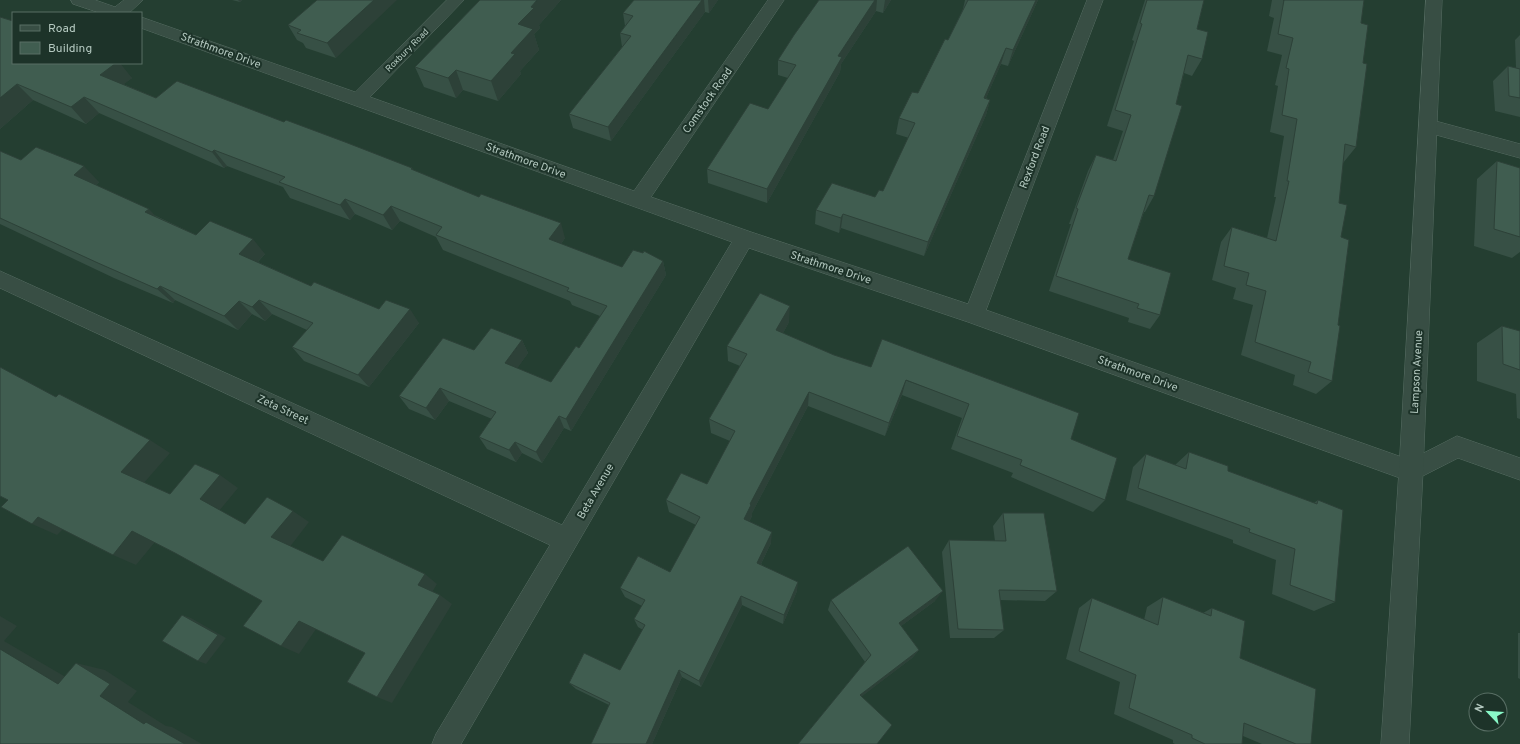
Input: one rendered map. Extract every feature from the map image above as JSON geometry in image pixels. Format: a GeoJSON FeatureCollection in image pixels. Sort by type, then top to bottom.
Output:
{"type":"FeatureCollection","features":[{"type":"Feature","properties":{"kind":"street"},"geometry":{"type":"LineString","coordinates":[[79,0],[114,12]]}},
{"type":"Feature","properties":{"kind":"street"},"geometry":{"type":"LineString","coordinates":[[118,12],[135,0]]}},
{"type":"Feature","properties":{"kind":"street","name":"Roxbury Road"},"geometry":{"type":"LineString","coordinates":[[358,99],[456,0]]}},
{"type":"Feature","properties":{"kind":"street","name":"Comstock Road"},"geometry":{"type":"LineString","coordinates":[[638,200],[776,0]]}},
{"type":"Feature","properties":{"kind":"street","name":"Rexford Road"},"geometry":{"type":"LineString","coordinates":[[974,315],[1095,0]]}},
{"type":"Feature","properties":{"kind":"street","name":"Lampson Avenue"},"geometry":{"type":"LineString","coordinates":[[1395,744],[1412,471],[1434,0]]}},
{"type":"Feature","properties":{"kind":"street","name":"Strathmore Drive"},"geometry":{"type":"LineString","coordinates":[[142,22],[744,238],[974,315],[1412,471]]}},
{"type":"Feature","properties":{"kind":"street"},"geometry":{"type":"LineString","coordinates":[[1428,126],[1520,151]]}},
{"type":"Feature","properties":{"kind":"street","name":"Beta Avenue"},"geometry":{"type":"LineString","coordinates":[[446,744],[744,238]]}},
{"type":"Feature","properties":{"kind":"street","name":"Zeta Street"},"geometry":{"type":"LineString","coordinates":[[0,278],[567,540]]}},
{"type":"Feature","properties":{"kind":"street"},"geometry":{"type":"LineString","coordinates":[[1412,471],[1457,447],[1520,469]]}},
{"type":"Feature","properties":{"kind":"building"},"geometry":{"type":"Polygon","coordinates":[[[317,0],[374,0],[327,43],[297,33],[301,30],[288,25],[317,0]]]}},
{"type":"Feature","properties":{"kind":"building"},"geometry":{"type":"Polygon","coordinates":[[[480,0],[537,0],[531,7],[534,8],[518,24],[533,29],[511,53],[515,54],[491,81],[456,70],[448,78],[415,67],[480,0]]]}},
{"type":"Feature","properties":{"kind":"building"},"geometry":{"type":"Polygon","coordinates":[[[634,0],[702,0],[608,127],[569,114],[631,36],[620,33],[633,16],[623,13],[634,0]]]}},
{"type":"Feature","properties":{"kind":"building"},"geometry":{"type":"Polygon","coordinates":[[[819,0],[875,0],[838,56],[842,57],[767,189],[707,169],[750,103],[768,109],[796,65],[778,60],[819,0]]]}},
{"type":"Feature","properties":{"kind":"building"},"geometry":{"type":"Polygon","coordinates":[[[968,0],[1036,0],[1013,50],[1006,48],[984,98],[990,100],[928,242],[843,214],[841,218],[816,210],[832,183],[875,197],[879,190],[883,191],[915,123],[899,118],[912,92],[918,93],[945,39],[948,40],[968,0]]]}},
{"type":"Feature","properties":{"kind":"building"},"geometry":{"type":"Polygon","coordinates":[[[1147,0],[1204,0],[1197,29],[1208,32],[1202,59],[1188,55],[1176,104],[1182,106],[1154,196],[1149,195],[1128,259],[1171,273],[1160,315],[1137,308],[1139,304],[1056,276],[1078,209],[1076,208],[1096,155],[1116,161],[1131,115],[1115,110],[1142,24],[1140,23],[1147,0]]]}},
{"type":"Feature","properties":{"kind":"building"},"geometry":{"type":"Polygon","coordinates":[[[1284,0],[1364,0],[1361,23],[1368,25],[1363,63],[1367,64],[1356,147],[1345,144],[1339,203],[1347,205],[1341,237],[1349,240],[1338,325],[1340,326],[1332,381],[1308,372],[1311,362],[1255,342],[1266,291],[1246,285],[1249,273],[1224,266],[1232,227],[1276,241],[1289,181],[1287,181],[1297,119],[1282,115],[1289,69],[1286,68],[1293,38],[1278,34],[1284,0]]]}},
{"type":"Feature","properties":{"kind":"building"},"geometry":{"type":"Polygon","coordinates":[[[0,17],[12,21],[12,64],[115,64],[100,75],[156,98],[177,81],[284,122],[286,120],[345,142],[412,168],[411,169],[479,197],[481,194],[561,223],[549,239],[622,267],[633,250],[643,253],[644,251],[663,261],[566,419],[559,416],[536,452],[515,442],[509,450],[479,437],[496,412],[440,388],[426,408],[399,396],[443,338],[474,350],[491,328],[522,340],[505,363],[551,382],[576,346],[579,348],[607,306],[567,291],[569,288],[436,235],[442,227],[391,206],[383,215],[345,199],[340,205],[279,182],[285,177],[214,150],[212,152],[84,97],[71,107],[17,84],[0,98],[0,17]]]}},
{"type":"Feature","properties":{"kind":"building"},"geometry":{"type":"Polygon","coordinates":[[[1508,66],[1520,69],[1520,98],[1509,96],[1508,66]]]}},
{"type":"Feature","properties":{"kind":"building"},"geometry":{"type":"Polygon","coordinates":[[[36,147],[84,166],[74,175],[149,209],[145,212],[196,235],[210,221],[253,239],[239,254],[311,286],[314,282],[379,309],[386,300],[410,309],[358,375],[292,347],[313,323],[259,300],[252,307],[239,301],[224,316],[160,286],[157,289],[0,218],[0,151],[21,160],[36,147]]]}},
{"type":"Feature","properties":{"kind":"building"},"geometry":{"type":"Polygon","coordinates":[[[1497,161],[1520,168],[1520,237],[1494,229],[1497,161]]]}},
{"type":"Feature","properties":{"kind":"building"},"geometry":{"type":"Polygon","coordinates":[[[760,293],[790,306],[776,330],[834,355],[871,367],[882,339],[1079,413],[1071,439],[1117,458],[1105,500],[1020,465],[1022,460],[957,436],[969,404],[906,380],[889,423],[809,392],[750,504],[751,505],[744,519],[772,532],[757,563],[798,582],[784,615],[741,596],[699,681],[679,670],[646,744],[591,744],[610,703],[569,683],[584,653],[620,670],[645,625],[634,619],[645,600],[620,588],[638,556],[670,572],[700,517],[666,500],[681,473],[707,484],[735,431],[709,419],[747,354],[727,346],[760,293]]]}},
{"type":"Feature","properties":{"kind":"building"},"geometry":{"type":"Polygon","coordinates":[[[1502,326],[1520,331],[1520,370],[1503,364],[1502,326]]]}},
{"type":"Feature","properties":{"kind":"building"},"geometry":{"type":"Polygon","coordinates":[[[0,367],[56,397],[59,394],[150,440],[121,472],[170,494],[195,464],[220,475],[200,499],[245,524],[267,497],[293,511],[271,537],[323,561],[342,535],[425,574],[418,585],[440,595],[377,697],[347,682],[365,653],[299,621],[281,646],[243,626],[262,601],[132,531],[113,555],[38,517],[32,524],[1,507],[8,500],[0,496],[0,367]]]}},
{"type":"Feature","properties":{"kind":"building"},"geometry":{"type":"Polygon","coordinates":[[[1189,452],[1228,466],[1228,471],[1317,504],[1318,500],[1343,510],[1335,602],[1290,585],[1295,549],[1249,532],[1250,529],[1138,488],[1146,454],[1186,469],[1189,452]]]}},
{"type":"Feature","properties":{"kind":"building"},"geometry":{"type":"Polygon","coordinates":[[[1003,513],[1044,513],[1057,591],[999,590],[1004,630],[958,629],[949,540],[1006,541],[1003,513]]]}},
{"type":"Feature","properties":{"kind":"building"},"geometry":{"type":"Polygon","coordinates":[[[908,546],[943,591],[899,623],[919,650],[860,695],[892,725],[877,744],[798,744],[871,655],[831,600],[908,546]]]}},
{"type":"Feature","properties":{"kind":"building"},"geometry":{"type":"Polygon","coordinates":[[[1163,597],[1211,616],[1212,608],[1245,621],[1240,658],[1316,689],[1311,744],[1296,744],[1244,723],[1242,744],[1205,744],[1192,738],[1192,735],[1129,708],[1136,675],[1079,651],[1092,598],[1158,625],[1163,597]]]}},
{"type":"Feature","properties":{"kind":"building"},"geometry":{"type":"Polygon","coordinates":[[[182,615],[218,635],[198,661],[162,641],[182,615]]]}},
{"type":"Feature","properties":{"kind":"building"},"geometry":{"type":"Polygon","coordinates":[[[0,649],[58,684],[76,663],[110,684],[100,696],[144,724],[146,722],[185,744],[0,744],[0,649]]]}}]}
